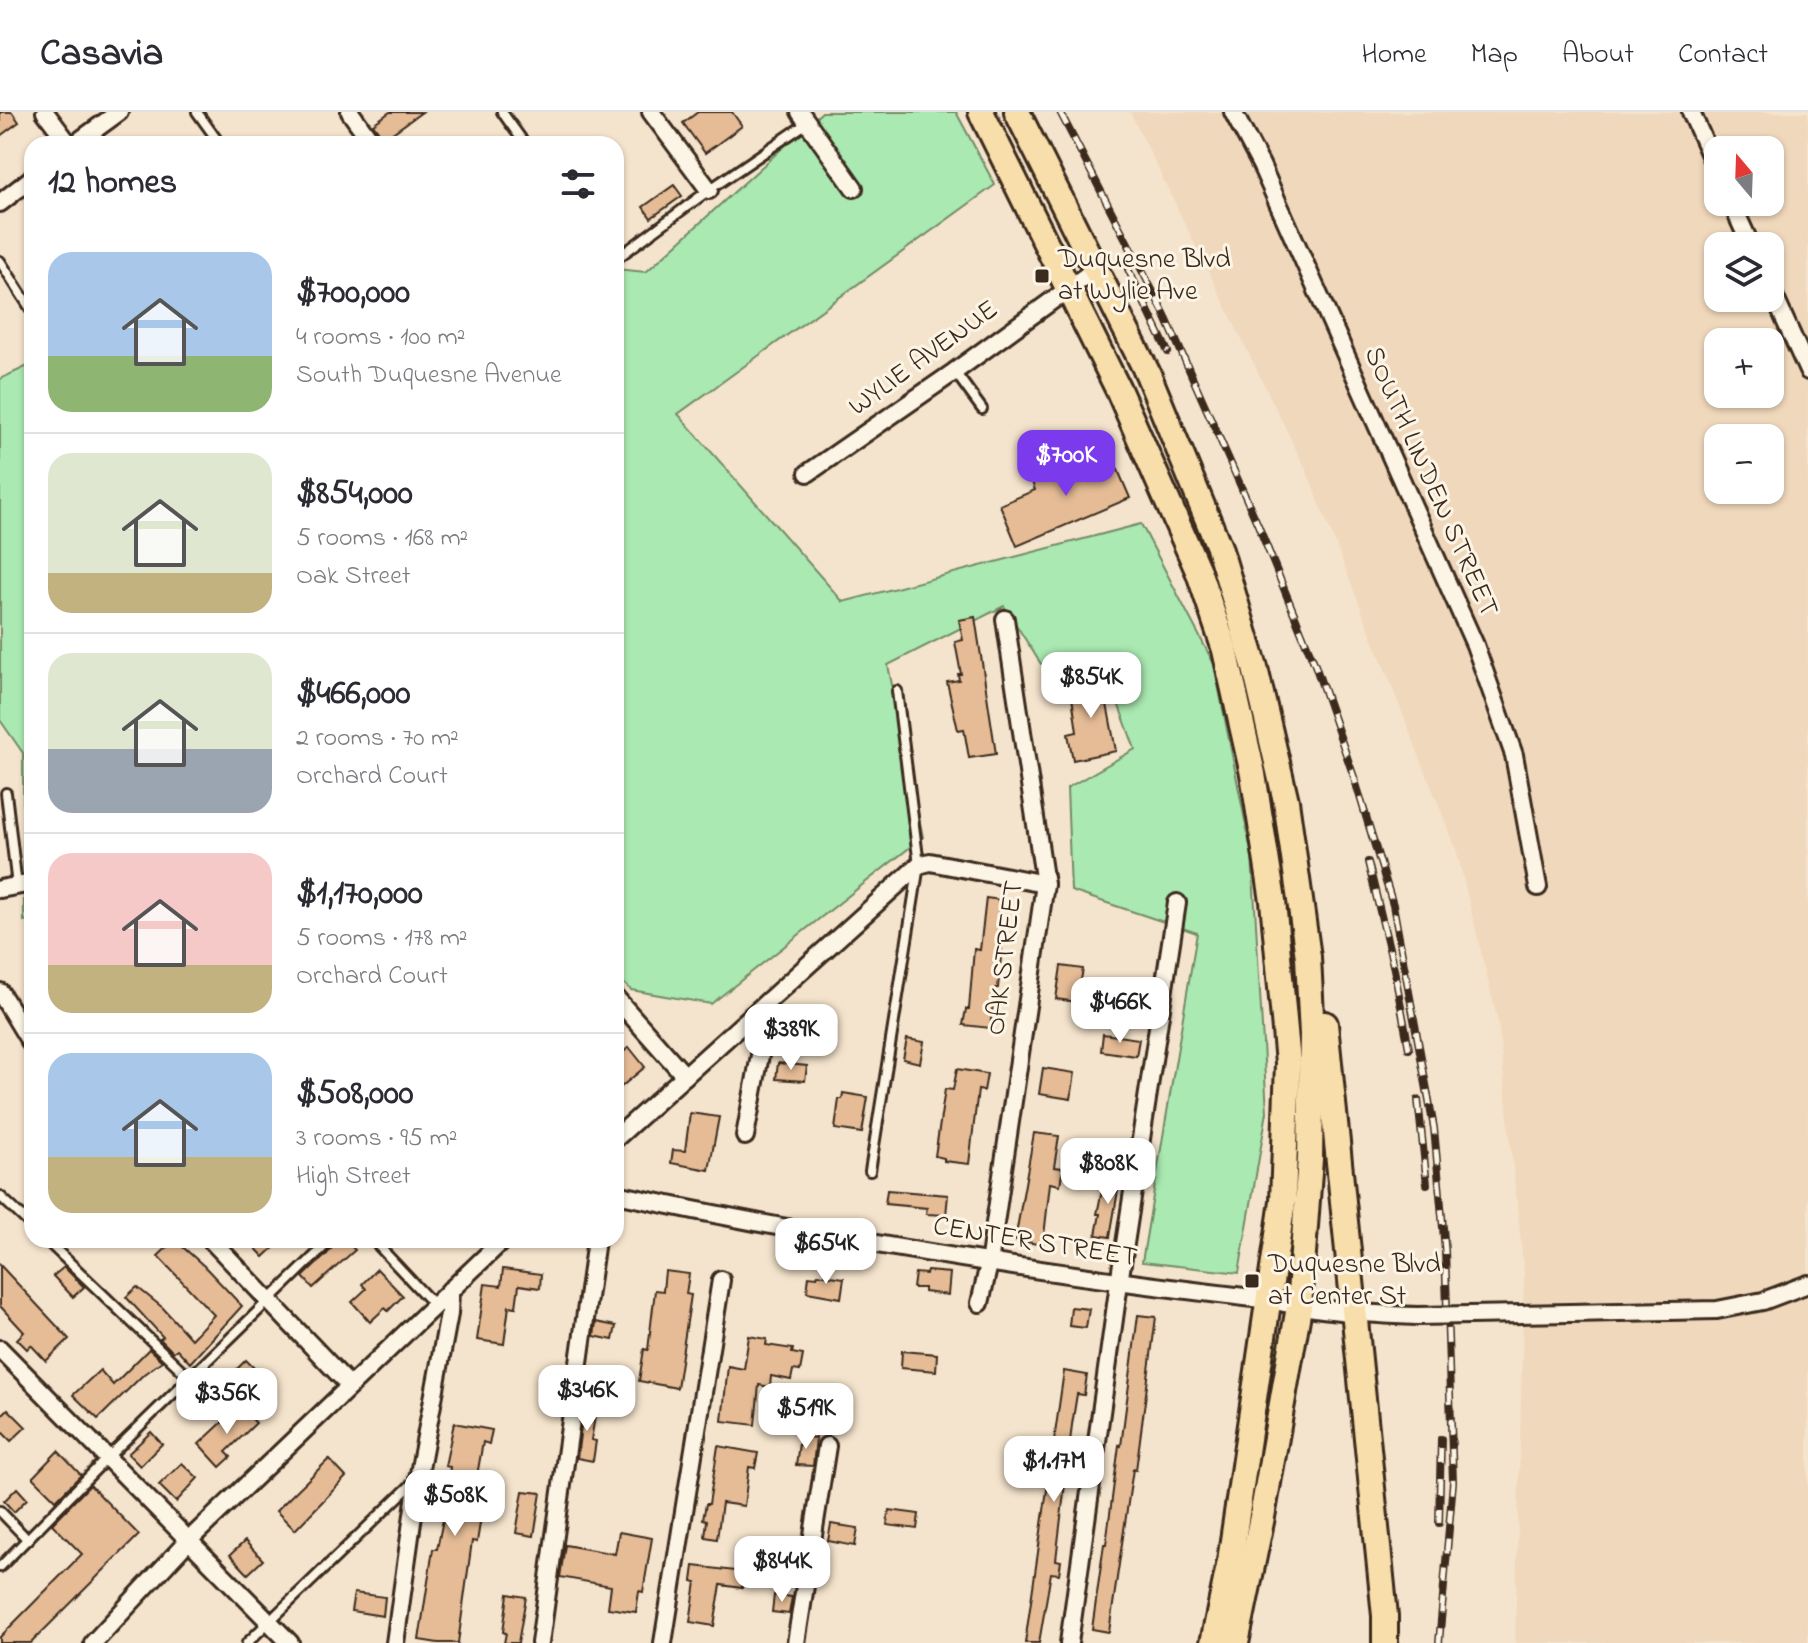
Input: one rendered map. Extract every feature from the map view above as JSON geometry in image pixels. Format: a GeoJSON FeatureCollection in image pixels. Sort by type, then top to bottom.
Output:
{"type":"FeatureCollection","features":[{"type":"Feature","properties":{"kind":"main road"},"geometry":{"type":"LineString","coordinates":[[981,112],[1118,389],[1199,573],[1225,650],[1253,774],[1273,901],[1288,1063],[1283,1201],[1230,1561],[1213,1643]]}},
{"type":"Feature","properties":{"kind":"main road"},"geometry":{"type":"LineString","coordinates":[[1017,112],[1148,374],[1209,519],[1241,614],[1255,668],[1320,968],[1385,1616],[1382,1643]]}},
{"type":"Feature","properties":{"kind":"main road"},"geometry":{"type":"LineString","coordinates":[[1236,1643],[1299,1307],[1310,1159],[1312,1035],[1308,957],[1286,801]]}},
{"type":"Feature","properties":{"kind":"street"},"geometry":{"type":"LineString","coordinates":[[45,112],[65,136]]}},
{"type":"Feature","properties":{"kind":"street"},"geometry":{"type":"LineString","coordinates":[[84,136],[119,112]]}},
{"type":"Feature","properties":{"kind":"street"},"geometry":{"type":"LineString","coordinates":[[350,112],[367,136]]}},
{"type":"Feature","properties":{"kind":"street"},"geometry":{"type":"LineString","coordinates":[[651,112],[709,190]]}},
{"type":"Feature","properties":{"kind":"street","name":"SOUTH LINDEN STREET"},"geometry":{"type":"LineString","coordinates":[[1233,112],[1261,165],[1475,645],[1514,755],[1538,887]]}},
{"type":"Feature","properties":{"kind":"street"},"geometry":{"type":"LineString","coordinates":[[1691,112],[1704,141]]}},
{"type":"Feature","properties":{"kind":"street"},"geometry":{"type":"LineString","coordinates":[[803,117],[854,188]]}},
{"type":"Feature","properties":{"kind":"street"},"geometry":{"type":"LineString","coordinates":[[0,203],[24,184]]}},
{"type":"Feature","properties":{"kind":"street","name":"WYLIE AVENUE"},"geometry":{"type":"LineString","coordinates":[[808,473],[1097,268]]}},
{"type":"Feature","properties":{"kind":"street"},"geometry":{"type":"LineString","coordinates":[[1781,312],[1808,371]]}},
{"type":"Feature","properties":{"kind":"street","name":"OAK STREET"},"geometry":{"type":"LineString","coordinates":[[980,1303],[989,1264],[1045,884],[1005,619]]}},
{"type":"Feature","properties":{"kind":"street"},"geometry":{"type":"LineString","coordinates":[[624,1131],[919,865],[930,862],[1045,884]]}},
{"type":"Feature","properties":{"kind":"street"},"geometry":{"type":"LineString","coordinates":[[1069,1643],[1119,1283],[1177,903]]}},
{"type":"Feature","properties":{"kind":"street"},"geometry":{"type":"LineString","coordinates":[[0,992],[24,1032]]}},
{"type":"Feature","properties":{"kind":"street"},"geometry":{"type":"LineString","coordinates":[[624,1007],[685,1076]]}},
{"type":"Feature","properties":{"kind":"street"},"geometry":{"type":"LineString","coordinates":[[745,1136],[763,1039],[759,1010]]}},
{"type":"Feature","properties":{"kind":"street","name":"CENTER STREET"},"geometry":{"type":"LineString","coordinates":[[624,1196],[737,1220],[989,1264],[1353,1313]]}},
{"type":"Feature","properties":{"kind":"street"},"geometry":{"type":"LineString","coordinates":[[219,1248],[350,1386]]}},
{"type":"Feature","properties":{"kind":"street"},"geometry":{"type":"LineString","coordinates":[[93,1643],[188,1541],[495,1248]]}},
{"type":"Feature","properties":{"kind":"street"},"geometry":{"type":"LineString","coordinates":[[540,1643],[595,1248]]}},
{"type":"Feature","properties":{"kind":"street"},"geometry":{"type":"LineString","coordinates":[[663,1643],[721,1280]]}},
{"type":"Feature","properties":{"kind":"street"},"geometry":{"type":"LineString","coordinates":[[1353,1313],[1417,1316],[1717,1310],[1763,1301],[1808,1284]]}},
{"type":"Feature","properties":{"kind":"street"},"geometry":{"type":"LineString","coordinates":[[395,1643],[418,1479],[449,1314],[450,1290]]}},
{"type":"Feature","properties":{"kind":"street"},"geometry":{"type":"LineString","coordinates":[[0,1349],[290,1643]]}},
{"type":"Feature","properties":{"kind":"street"},"geometry":{"type":"LineString","coordinates":[[796,1643],[827,1446]]}},
{"type":"Feature","properties":{"kind":"lane"},"geometry":{"type":"LineString","coordinates":[[197,112],[214,136]]}},
{"type":"Feature","properties":{"kind":"lane"},"geometry":{"type":"LineString","coordinates":[[502,112],[519,136]]}},
{"type":"Feature","properties":{"kind":"lane"},"geometry":{"type":"LineString","coordinates":[[624,253],[803,117]]}},
{"type":"Feature","properties":{"kind":"lane"},"geometry":{"type":"LineString","coordinates":[[0,261],[24,298]]}},
{"type":"Feature","properties":{"kind":"lane"},"geometry":{"type":"LineString","coordinates":[[954,372],[982,409]]}},
{"type":"Feature","properties":{"kind":"lane"},"geometry":{"type":"LineString","coordinates":[[870,1171],[919,865],[897,691]]}},
{"type":"Feature","properties":{"kind":"lane"},"geometry":{"type":"LineString","coordinates":[[6,793],[16,886]]}},
{"type":"Feature","properties":{"kind":"lane"},"geometry":{"type":"LineString","coordinates":[[0,1196],[24,1218]]}},
{"type":"Feature","properties":{"kind":"lane"},"geometry":{"type":"LineString","coordinates":[[54,1248],[190,1378]]}},
{"type":"Feature","properties":{"kind":"lane"},"geometry":{"type":"LineString","coordinates":[[0,1567],[323,1248]]}},
{"type":"Feature","properties":{"kind":"lane"},"geometry":{"type":"LineString","coordinates":[[380,1248],[434,1306]]}},
{"type":"Feature","properties":{"kind":"lane"},"geometry":{"type":"LineString","coordinates":[[247,1643],[418,1479]]}},
{"type":"Feature","properties":{"kind":"lane"},"geometry":{"type":"LineString","coordinates":[[0,1511],[28,1540]]}},
{"type":"Feature","properties":{"kind":"shaded area"},"geometry":{"type":"Polygon","coordinates":[[[1130,112],[1808,112],[1808,1643],[1515,1643],[1524,1273],[1498,1022],[1456,849],[1307,472],[1130,112]]]}},
{"type":"Feature","properties":{"kind":"green space"},"geometry":{"type":"Polygon","coordinates":[[[822,112],[956,112],[995,185],[678,414],[843,602],[1141,524],[1214,664],[1252,856],[1267,1112],[1239,1273],[1142,1262],[1197,933],[1071,891],[1067,788],[1135,749],[1101,657],[1041,664],[1004,606],[888,665],[923,837],[711,1004],[631,990],[624,983],[624,270],[646,272],[822,112]]]}},
{"type":"Feature","properties":{"kind":"green space"},"geometry":{"type":"Polygon","coordinates":[[[24,368],[24,921],[23,753],[0,720],[0,379],[24,368]]]}},
{"type":"Feature","properties":{"kind":"building"},"geometry":{"type":"Polygon","coordinates":[[[0,112],[12,112],[19,122],[0,136],[0,112]]]}},
{"type":"Feature","properties":{"kind":"building"},"geometry":{"type":"Polygon","coordinates":[[[390,112],[422,112],[388,136],[382,136],[373,124],[390,112]]]}},
{"type":"Feature","properties":{"kind":"building"},"geometry":{"type":"Polygon","coordinates":[[[698,112],[732,112],[742,126],[705,153],[683,123],[698,112]]]}},
{"type":"Feature","properties":{"kind":"building"},"geometry":{"type":"Polygon","coordinates":[[[674,185],[682,196],[651,218],[643,207],[674,185]]]}},
{"type":"Feature","properties":{"kind":"building"},"geometry":{"type":"Polygon","coordinates":[[[1109,449],[1130,498],[1017,546],[1000,505],[1035,490],[1032,482],[1109,449]]]}},
{"type":"Feature","properties":{"kind":"building"},"geometry":{"type":"Polygon","coordinates":[[[975,617],[996,754],[969,758],[964,729],[958,730],[947,682],[959,680],[958,674],[961,674],[955,642],[963,640],[959,620],[975,617]]]}},
{"type":"Feature","properties":{"kind":"building"},"geometry":{"type":"Polygon","coordinates":[[[1102,678],[1116,751],[1073,760],[1068,734],[1077,732],[1070,683],[1102,678]]]}},
{"type":"Feature","properties":{"kind":"building"},"geometry":{"type":"Polygon","coordinates":[[[986,898],[1001,900],[999,914],[1005,915],[998,988],[995,988],[990,1028],[963,1025],[966,1009],[969,1009],[974,949],[980,950],[986,898]]]}},
{"type":"Feature","properties":{"kind":"building"},"geometry":{"type":"Polygon","coordinates":[[[1061,966],[1083,969],[1077,1002],[1056,999],[1061,966]]]}},
{"type":"Feature","properties":{"kind":"building"},"geometry":{"type":"Polygon","coordinates":[[[785,1022],[816,1029],[813,1043],[782,1036],[785,1022]]]}},
{"type":"Feature","properties":{"kind":"building"},"geometry":{"type":"Polygon","coordinates":[[[1103,1034],[1139,1039],[1136,1056],[1101,1051],[1103,1034]]]}},
{"type":"Feature","properties":{"kind":"building"},"geometry":{"type":"Polygon","coordinates":[[[907,1039],[924,1042],[920,1063],[903,1059],[907,1039]]]}},
{"type":"Feature","properties":{"kind":"building"},"geometry":{"type":"Polygon","coordinates":[[[629,1047],[645,1067],[624,1084],[624,1052],[629,1047]]]}},
{"type":"Feature","properties":{"kind":"building"},"geometry":{"type":"Polygon","coordinates":[[[778,1063],[807,1066],[805,1081],[776,1079],[778,1063]]]}},
{"type":"Feature","properties":{"kind":"building"},"geometry":{"type":"Polygon","coordinates":[[[1043,1068],[1075,1073],[1071,1099],[1039,1094],[1043,1068]]]}},
{"type":"Feature","properties":{"kind":"building"},"geometry":{"type":"Polygon","coordinates":[[[957,1069],[987,1074],[984,1091],[978,1090],[969,1164],[944,1161],[944,1158],[935,1156],[945,1089],[953,1090],[957,1069]]]}},
{"type":"Feature","properties":{"kind":"building"},"geometry":{"type":"Polygon","coordinates":[[[843,1093],[868,1097],[862,1133],[835,1129],[839,1099],[842,1099],[843,1093]]]}},
{"type":"Feature","properties":{"kind":"building"},"geometry":{"type":"Polygon","coordinates":[[[690,1113],[719,1117],[709,1170],[671,1163],[673,1150],[685,1151],[690,1113]]]}},
{"type":"Feature","properties":{"kind":"building"},"geometry":{"type":"Polygon","coordinates":[[[1034,1133],[1059,1136],[1054,1167],[1063,1168],[1060,1185],[1050,1183],[1043,1245],[1015,1240],[1034,1133]]]}},
{"type":"Feature","properties":{"kind":"building"},"geometry":{"type":"Polygon","coordinates":[[[1105,1176],[1120,1179],[1110,1237],[1096,1235],[1105,1176]]]}},
{"type":"Feature","properties":{"kind":"building"},"geometry":{"type":"Polygon","coordinates":[[[887,1190],[948,1195],[946,1215],[926,1214],[927,1208],[885,1204],[887,1190]]]}},
{"type":"Feature","properties":{"kind":"building"},"geometry":{"type":"Polygon","coordinates":[[[166,1248],[184,1248],[242,1306],[190,1363],[177,1349],[173,1352],[160,1339],[163,1337],[126,1297],[137,1287],[163,1308],[191,1339],[214,1315],[158,1256],[166,1248]]]}},
{"type":"Feature","properties":{"kind":"building"},"geometry":{"type":"Polygon","coordinates":[[[256,1248],[274,1248],[264,1257],[256,1248]]]}},
{"type":"Feature","properties":{"kind":"building"},"geometry":{"type":"Polygon","coordinates":[[[332,1248],[355,1250],[313,1288],[303,1277],[332,1248]]]}},
{"type":"Feature","properties":{"kind":"building"},"geometry":{"type":"Polygon","coordinates":[[[0,1265],[69,1339],[46,1361],[31,1345],[27,1349],[17,1339],[24,1332],[0,1306],[0,1265]]]}},
{"type":"Feature","properties":{"kind":"building"},"geometry":{"type":"Polygon","coordinates":[[[64,1267],[84,1287],[73,1297],[53,1276],[64,1267]]]}},
{"type":"Feature","properties":{"kind":"building"},"geometry":{"type":"Polygon","coordinates":[[[377,1269],[403,1296],[388,1311],[385,1308],[370,1322],[352,1302],[366,1289],[362,1284],[377,1269]]]}},
{"type":"Feature","properties":{"kind":"building"},"geometry":{"type":"Polygon","coordinates":[[[503,1269],[541,1274],[540,1288],[519,1285],[516,1307],[509,1306],[504,1344],[477,1340],[485,1284],[501,1286],[503,1269]]]}},
{"type":"Feature","properties":{"kind":"building"},"geometry":{"type":"Polygon","coordinates":[[[665,1271],[689,1274],[686,1294],[691,1295],[677,1388],[639,1381],[644,1349],[648,1350],[655,1290],[663,1291],[665,1271]]]}},
{"type":"Feature","properties":{"kind":"building"},"geometry":{"type":"Polygon","coordinates":[[[927,1271],[950,1273],[948,1295],[913,1288],[915,1273],[926,1274],[927,1271]]]}},
{"type":"Feature","properties":{"kind":"building"},"geometry":{"type":"Polygon","coordinates":[[[818,1274],[844,1278],[841,1298],[807,1292],[809,1276],[817,1277],[818,1274]]]}},
{"type":"Feature","properties":{"kind":"building"},"geometry":{"type":"Polygon","coordinates":[[[1071,1307],[1089,1309],[1086,1328],[1069,1326],[1071,1307]]]}},
{"type":"Feature","properties":{"kind":"building"},"geometry":{"type":"Polygon","coordinates":[[[1138,1315],[1156,1317],[1136,1470],[1133,1469],[1109,1632],[1092,1629],[1138,1315]]]}},
{"type":"Feature","properties":{"kind":"building"},"geometry":{"type":"Polygon","coordinates":[[[596,1322],[616,1326],[613,1340],[594,1336],[596,1322]]]}},
{"type":"Feature","properties":{"kind":"building"},"geometry":{"type":"Polygon","coordinates":[[[749,1336],[767,1339],[766,1345],[793,1349],[792,1353],[803,1355],[800,1371],[793,1370],[791,1380],[771,1376],[770,1387],[759,1385],[755,1425],[722,1421],[728,1366],[744,1369],[749,1336]]]}},
{"type":"Feature","properties":{"kind":"building"},"geometry":{"type":"Polygon","coordinates":[[[149,1349],[162,1361],[144,1374],[98,1419],[73,1395],[100,1370],[113,1385],[149,1349]]]}},
{"type":"Feature","properties":{"kind":"building"},"geometry":{"type":"Polygon","coordinates":[[[902,1351],[937,1354],[936,1371],[901,1368],[902,1351]]]}},
{"type":"Feature","properties":{"kind":"building"},"geometry":{"type":"Polygon","coordinates":[[[246,1360],[262,1376],[251,1387],[257,1394],[246,1406],[223,1383],[246,1360]]]}},
{"type":"Feature","properties":{"kind":"building"},"geometry":{"type":"Polygon","coordinates":[[[1064,1371],[1087,1375],[1084,1395],[1077,1394],[1072,1425],[1056,1560],[1061,1561],[1059,1574],[1051,1573],[1039,1643],[1025,1643],[1064,1371]]]}},
{"type":"Feature","properties":{"kind":"building"},"geometry":{"type":"Polygon","coordinates":[[[584,1403],[597,1405],[591,1440],[596,1441],[593,1461],[577,1458],[584,1403]]]}},
{"type":"Feature","properties":{"kind":"building"},"geometry":{"type":"Polygon","coordinates":[[[240,1406],[256,1423],[226,1452],[231,1457],[220,1467],[199,1444],[240,1406]]]}},
{"type":"Feature","properties":{"kind":"building"},"geometry":{"type":"Polygon","coordinates":[[[8,1409],[26,1427],[11,1441],[0,1430],[0,1417],[8,1409]]]}},
{"type":"Feature","properties":{"kind":"building"},"geometry":{"type":"Polygon","coordinates":[[[454,1423],[492,1430],[489,1444],[483,1442],[476,1481],[482,1481],[479,1511],[482,1511],[477,1542],[472,1541],[458,1643],[438,1643],[419,1640],[433,1549],[437,1549],[446,1505],[450,1467],[445,1466],[454,1423]]]}},
{"type":"Feature","properties":{"kind":"building"},"geometry":{"type":"Polygon","coordinates":[[[151,1432],[162,1444],[140,1466],[128,1454],[151,1432]]]}},
{"type":"Feature","properties":{"kind":"building"},"geometry":{"type":"Polygon","coordinates":[[[800,1436],[816,1438],[813,1466],[796,1465],[800,1436]]]}},
{"type":"Feature","properties":{"kind":"building"},"geometry":{"type":"Polygon","coordinates":[[[718,1446],[758,1453],[755,1468],[749,1467],[744,1506],[722,1503],[717,1539],[705,1537],[707,1520],[703,1519],[706,1504],[709,1504],[718,1446]]]}},
{"type":"Feature","properties":{"kind":"building"},"geometry":{"type":"Polygon","coordinates":[[[58,1451],[81,1475],[56,1500],[33,1477],[58,1451]]]}},
{"type":"Feature","properties":{"kind":"building"},"geometry":{"type":"Polygon","coordinates":[[[329,1459],[346,1477],[295,1530],[276,1511],[329,1459]]]}},
{"type":"Feature","properties":{"kind":"building"},"geometry":{"type":"Polygon","coordinates":[[[182,1463],[198,1478],[176,1502],[159,1485],[182,1463]]]}},
{"type":"Feature","properties":{"kind":"building"},"geometry":{"type":"Polygon","coordinates":[[[90,1485],[139,1535],[31,1643],[0,1643],[0,1637],[82,1554],[52,1524],[90,1485]]]}},
{"type":"Feature","properties":{"kind":"building"},"geometry":{"type":"Polygon","coordinates":[[[17,1488],[27,1499],[14,1512],[4,1501],[17,1488]]]}},
{"type":"Feature","properties":{"kind":"building"},"geometry":{"type":"Polygon","coordinates":[[[523,1491],[541,1493],[534,1536],[516,1533],[523,1491]]]}},
{"type":"Feature","properties":{"kind":"building"},"geometry":{"type":"Polygon","coordinates":[[[889,1510],[919,1514],[917,1529],[887,1525],[889,1510]]]}},
{"type":"Feature","properties":{"kind":"building"},"geometry":{"type":"Polygon","coordinates":[[[831,1524],[858,1528],[855,1546],[828,1541],[831,1524]]]}},
{"type":"Feature","properties":{"kind":"building"},"geometry":{"type":"Polygon","coordinates":[[[619,1532],[652,1538],[643,1592],[639,1591],[636,1612],[608,1608],[611,1586],[560,1577],[565,1545],[615,1554],[619,1532]]]}},
{"type":"Feature","properties":{"kind":"building"},"geometry":{"type":"Polygon","coordinates":[[[245,1541],[263,1560],[248,1574],[230,1555],[245,1541]]]}},
{"type":"Feature","properties":{"kind":"building"},"geometry":{"type":"Polygon","coordinates":[[[694,1566],[744,1572],[742,1588],[721,1585],[714,1626],[690,1622],[696,1582],[692,1581],[694,1566]]]}},
{"type":"Feature","properties":{"kind":"building"},"geometry":{"type":"Polygon","coordinates":[[[354,1593],[385,1597],[383,1616],[351,1611],[354,1593]]]}},
{"type":"Feature","properties":{"kind":"building"},"geometry":{"type":"Polygon","coordinates":[[[508,1594],[526,1597],[518,1643],[504,1643],[508,1594]]]}},
{"type":"Feature","properties":{"kind":"building"},"geometry":{"type":"Polygon","coordinates":[[[774,1595],[792,1597],[789,1614],[772,1612],[774,1595]]]}},
{"type":"Feature","properties":{"kind":"railway"},"geometry":{"type":"LineString","coordinates":[[1060,112],[1163,311],[1258,525],[1315,665],[1354,777],[1393,905],[1434,1128],[1445,1250],[1453,1482],[1439,1643]]}},
{"type":"Feature","properties":{"kind":"railway"},"geometry":{"type":"LineString","coordinates":[[1128,269],[1168,352]]}},
{"type":"Feature","properties":{"kind":"railway"},"geometry":{"type":"LineString","coordinates":[[1368,862],[1394,969],[1409,1049]]}},
{"type":"Feature","properties":{"kind":"railway"},"geometry":{"type":"LineString","coordinates":[[1418,1100],[1427,1184]]}},
{"type":"Feature","properties":{"kind":"railway"},"geometry":{"type":"LineString","coordinates":[[1439,1523],[1441,1439]]}},
{"type":"Feature","properties":{"kind":"place","name":"Duquesne Blvd at Wylie Ave"},"geometry":{"type":"Point","coordinates":[1042,276]}},
{"type":"Feature","properties":{"kind":"place","name":"Duquesne Blvd at Center St"},"geometry":{"type":"Point","coordinates":[1252,1281]}}]}
